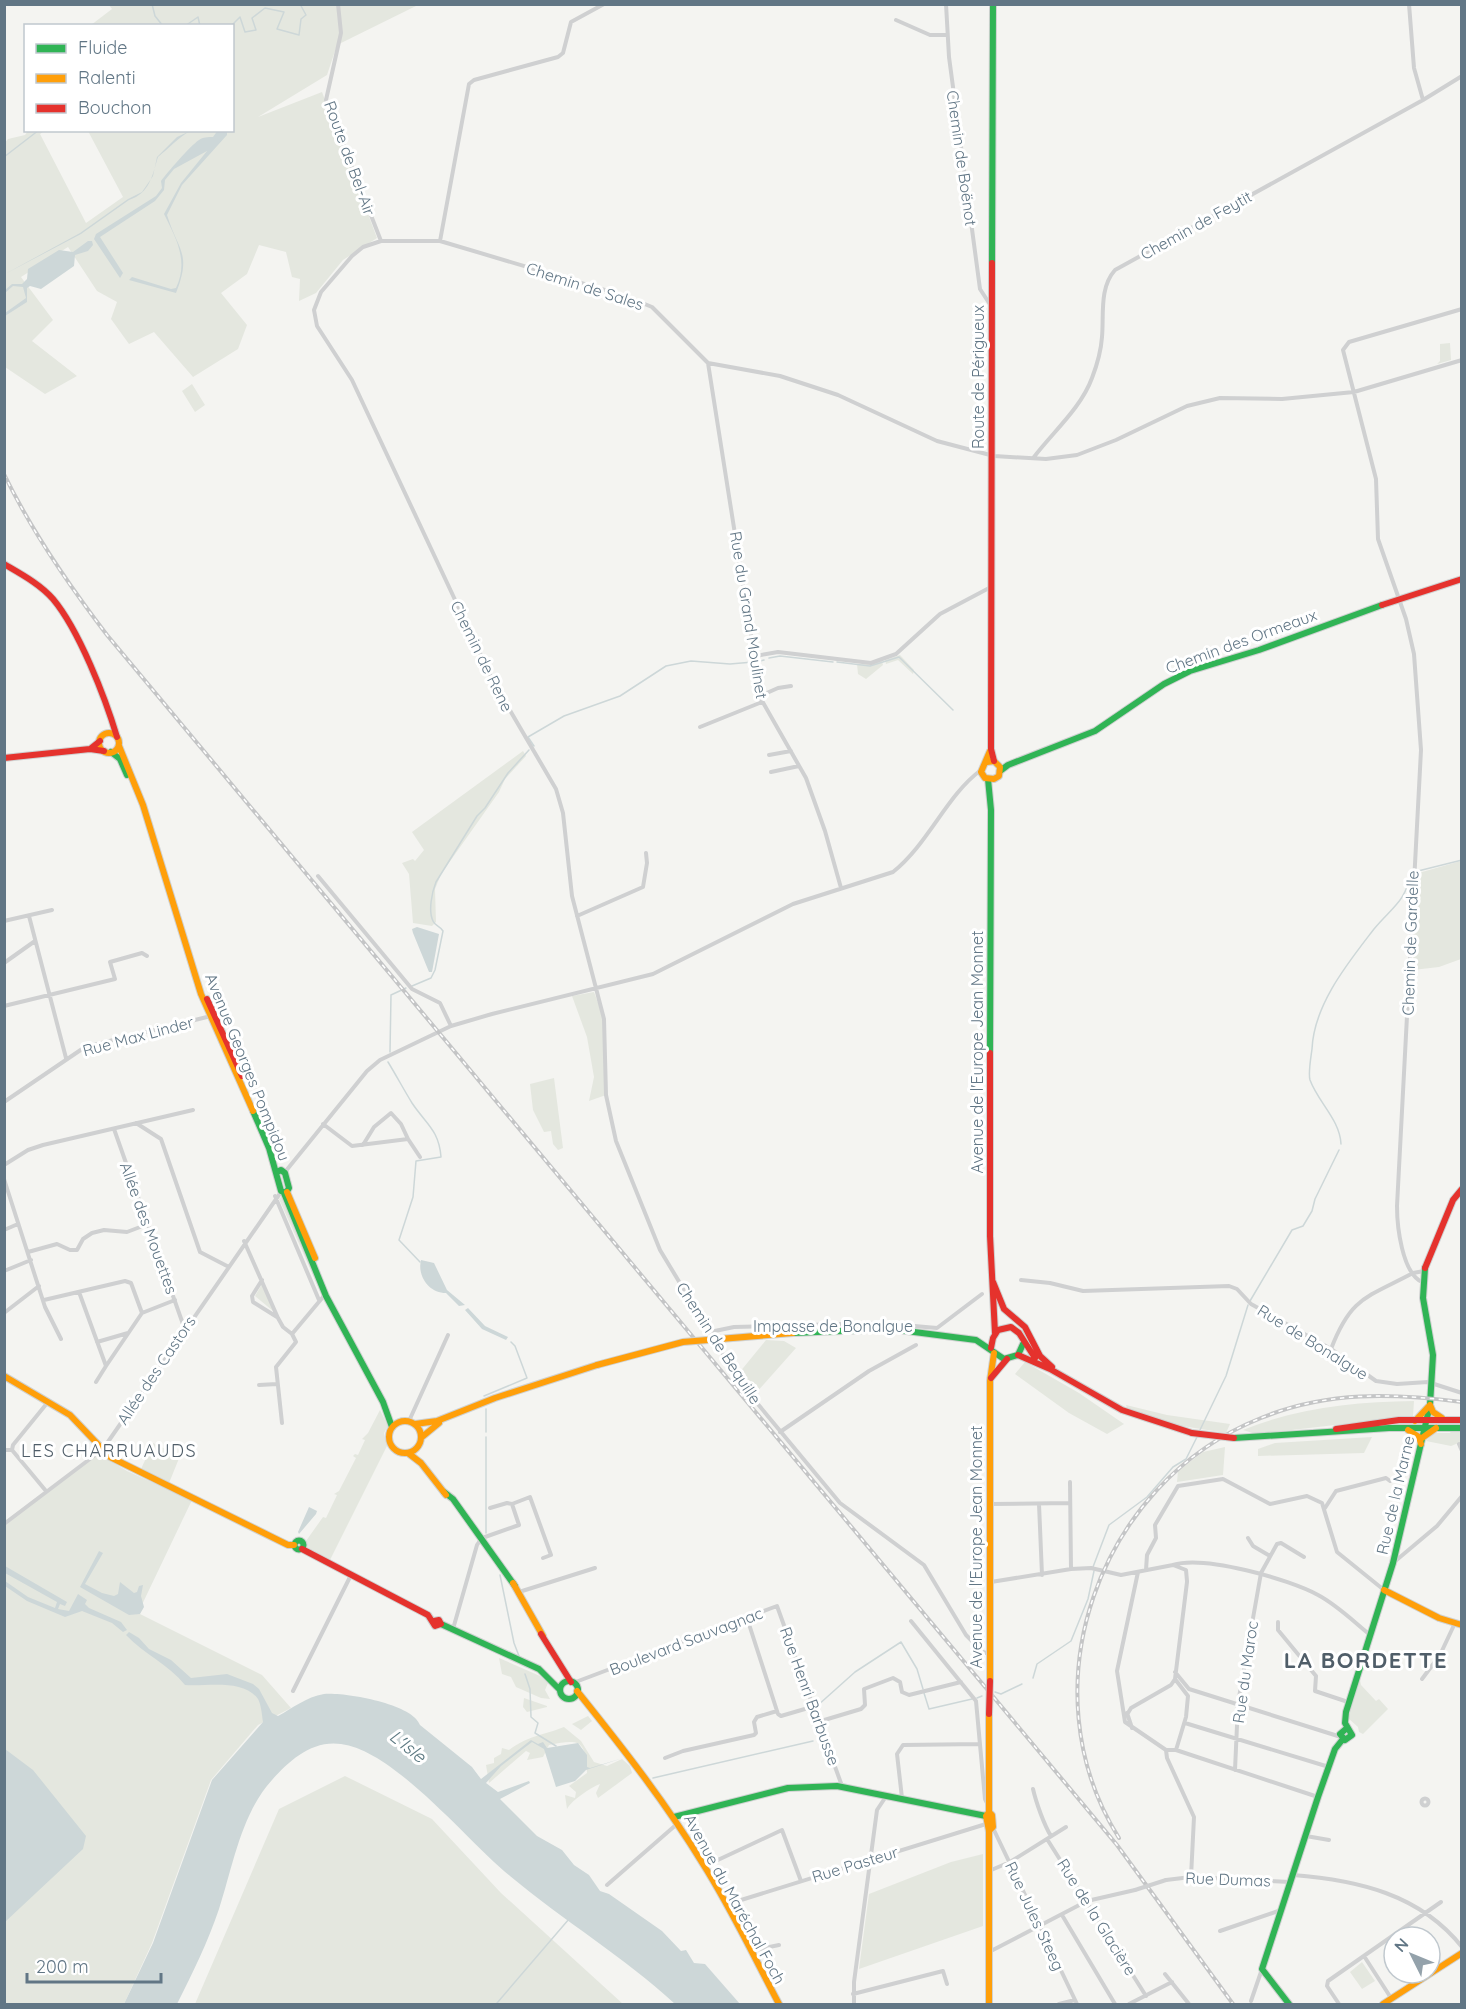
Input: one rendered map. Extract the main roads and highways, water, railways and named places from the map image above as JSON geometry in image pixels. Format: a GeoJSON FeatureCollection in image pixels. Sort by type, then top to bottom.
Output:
{"type":"FeatureCollection","features":[{"type":"Feature","properties":{"kind":"main road","name":"Route de Périgueux"},"geometry":{"type":"LineString","coordinates":[[993,4],[991,749],[995,765]]}},
{"type":"Feature","properties":{"kind":"main road"},"geometry":{"type":"LineString","coordinates":[[4,564],[43,590],[63,611],[112,717],[117,737],[106,734]]}},
{"type":"Feature","properties":{"kind":"main road","name":"Chemin des Ormeaux"},"geometry":{"type":"LineString","coordinates":[[995,765],[1008,765],[1095,732],[1164,684],[1190,671],[1259,650],[1461,579]]}},
{"type":"Feature","properties":{"kind":"main road"},"geometry":{"type":"LineString","coordinates":[[90,749],[106,734],[112,717]]}},
{"type":"Feature","properties":{"kind":"main road","name":"Avenue Georges Pompidou"},"geometry":{"type":"LineString","coordinates":[[117,737],[143,806],[195,972],[212,1016],[281,1172],[284,1192],[340,1322],[383,1402],[392,1427]]}},
{"type":"Feature","properties":{"kind":"main road","name":"Avenue Georges Pompidou"},"geometry":{"type":"LineString","coordinates":[[100,741],[108,752],[120,759],[146,819]]}},
{"type":"Feature","properties":{"kind":"main road"},"geometry":{"type":"LineString","coordinates":[[4,758],[90,749],[108,752],[119,746]]}},
{"type":"Feature","properties":{"kind":"main road"},"geometry":{"type":"LineString","coordinates":[[986,776],[995,765]]}},
{"type":"Feature","properties":{"kind":"main road"},"geometry":{"type":"LineString","coordinates":[[986,776],[995,765]]}},
{"type":"Feature","properties":{"kind":"main road","name":"Avenue de l'Europe Jean Monnet"},"geometry":{"type":"LineString","coordinates":[[986,776],[991,793],[991,1275],[995,1310],[994,1334]]}},
{"type":"Feature","properties":{"kind":"main road","name":"Rue de la Marne"},"geometry":{"type":"LineString","coordinates":[[1289,2004],[1262,1969],[1318,1797],[1335,1749],[1342,1738],[1341,1732],[1347,1728],[1345,1720],[1348,1702],[1393,1563],[1430,1405],[1433,1347],[1422,1282],[1424,1271],[1453,1200],[1461,1189]]}},
{"type":"Feature","properties":{"kind":"main road"},"geometry":{"type":"LineString","coordinates":[[991,1275],[1004,1309],[1028,1330],[1040,1356],[1065,1378]]}},
{"type":"Feature","properties":{"kind":"main road"},"geometry":{"type":"LineString","coordinates":[[995,1310],[1008,1327],[1020,1335],[1023,1344],[1047,1367]]}},
{"type":"Feature","properties":{"kind":"main road"},"geometry":{"type":"LineString","coordinates":[[976,1340],[1008,1327]]}},
{"type":"Feature","properties":{"kind":"main road"},"geometry":{"type":"LineString","coordinates":[[573,1698],[557,1659],[483,1538],[422,1464],[408,1453],[396,1450],[391,1444],[389,1436],[392,1427],[409,1422],[437,1421],[471,1407],[597,1365],[683,1342],[793,1333],[891,1329],[976,1340],[1007,1359]]}},
{"type":"Feature","properties":{"kind":"main road"},"geometry":{"type":"LineString","coordinates":[[993,1350],[994,1334]]}},
{"type":"Feature","properties":{"kind":"main road"},"geometry":{"type":"LineString","coordinates":[[1018,1355],[1023,1344]]}},
{"type":"Feature","properties":{"kind":"main road","name":"Avenue de l'Europe Jean Monnet"},"geometry":{"type":"LineString","coordinates":[[989,2004],[990,1381],[993,1350]]}},
{"type":"Feature","properties":{"kind":"main road"},"geometry":{"type":"LineString","coordinates":[[990,1381],[995,1370],[1007,1359],[1018,1355],[1047,1367],[1137,1417],[1192,1433],[1234,1438],[1309,1435],[1461,1420]]}},
{"type":"Feature","properties":{"kind":"main road"},"geometry":{"type":"LineString","coordinates":[[4,1376],[70,1415],[110,1457],[285,1544],[294,1545],[301,1541],[302,1549],[414,1606],[437,1623],[539,1669],[554,1682],[570,1686]]}},
{"type":"Feature","properties":{"kind":"main road","name":"Avenue Georges Pompidou"},"geometry":{"type":"LineString","coordinates":[[383,1402],[409,1422]]}},
{"type":"Feature","properties":{"kind":"main road"},"geometry":{"type":"LineString","coordinates":[[1415,1421],[1430,1405],[1433,1412],[1442,1418]]}},
{"type":"Feature","properties":{"kind":"main road"},"geometry":{"type":"LineString","coordinates":[[422,1464],[418,1447],[422,1437],[435,1425],[471,1407]]}},
{"type":"Feature","properties":{"kind":"main road"},"geometry":{"type":"LineString","coordinates":[[1389,1428],[1408,1430],[1442,1418],[1461,1420]]}},
{"type":"Feature","properties":{"kind":"main road"},"geometry":{"type":"LineString","coordinates":[[1309,1435],[1384,1422],[1415,1421],[1436,1428],[1461,1428]]}},
{"type":"Feature","properties":{"kind":"main road"},"geometry":{"type":"LineString","coordinates":[[409,1422],[422,1437]]}},
{"type":"Feature","properties":{"kind":"main road"},"geometry":{"type":"LineString","coordinates":[[1408,1430],[1422,1441],[1436,1428]]}},
{"type":"Feature","properties":{"kind":"main road"},"geometry":{"type":"LineString","coordinates":[[408,1453],[418,1447]]}},
{"type":"Feature","properties":{"kind":"main road"},"geometry":{"type":"LineString","coordinates":[[1384,1590],[1458,1624]]}},
{"type":"Feature","properties":{"kind":"main road","name":"Avenue du Maréchal Foch"},"geometry":{"type":"LineString","coordinates":[[601,1721],[573,1698],[563,1697],[570,1686],[601,1721],[678,1823],[705,1866],[779,2004]]}},
{"type":"Feature","properties":{"kind":"main road"},"geometry":{"type":"LineString","coordinates":[[674,1817],[788,1788],[842,1786],[988,1811]]}},
{"type":"Feature","properties":{"kind":"main road"},"geometry":{"type":"LineString","coordinates":[[1383,2004],[1461,1953]]}},
{"type":"Feature","properties":{"kind":"water"},"geometry":{"type":"Polygon","coordinates":[[[189,132],[178,140],[158,157],[155,168],[157,157],[177,137],[189,132]]]}},
{"type":"Feature","properties":{"kind":"water"},"geometry":{"type":"Polygon","coordinates":[[[217,132],[227,132],[227,135],[182,185],[167,215],[183,260],[181,280],[176,293],[129,280],[132,277],[171,289],[176,288],[180,278],[181,259],[164,214],[181,183],[207,151],[174,169],[165,180],[164,190],[155,201],[100,237],[123,273],[120,278],[94,239],[96,234],[156,196],[162,188],[161,181],[195,143],[206,137],[213,137],[217,132]]]}},
{"type":"Feature","properties":{"kind":"water"},"geometry":{"type":"Polygon","coordinates":[[[151,179],[142,193],[81,234],[5,274],[80,233],[128,199],[142,192],[151,179]]]}},
{"type":"Feature","properties":{"kind":"water"},"geometry":{"type":"Polygon","coordinates":[[[88,241],[92,241],[93,245],[88,251],[75,255],[74,266],[41,289],[30,286],[27,288],[27,302],[5,316],[5,313],[26,298],[23,287],[13,286],[5,293],[5,290],[12,284],[22,284],[27,279],[28,269],[59,250],[73,252],[88,241]]]}},
{"type":"Feature","properties":{"kind":"water"},"geometry":{"type":"Polygon","coordinates":[[[417,927],[439,934],[432,972],[429,972],[413,933],[412,929],[417,927]]]}},
{"type":"Feature","properties":{"kind":"water"},"geometry":{"type":"Polygon","coordinates":[[[421,1260],[434,1263],[447,1290],[465,1305],[459,1306],[446,1293],[430,1287],[421,1272],[421,1260]]]}},
{"type":"Feature","properties":{"kind":"water"},"geometry":{"type":"Polygon","coordinates":[[[468,1308],[485,1326],[508,1337],[506,1340],[482,1329],[465,1310],[468,1308]]]}},
{"type":"Feature","properties":{"kind":"water"},"geometry":{"type":"Polygon","coordinates":[[[309,1507],[317,1511],[316,1514],[299,1534],[298,1532],[309,1507]]]}},
{"type":"Feature","properties":{"kind":"water"},"geometry":{"type":"Polygon","coordinates":[[[99,1551],[103,1553],[85,1584],[102,1593],[114,1596],[118,1594],[120,1582],[134,1593],[137,1592],[139,1586],[143,1585],[141,1596],[144,1607],[140,1614],[129,1615],[80,1587],[99,1551]]]}},
{"type":"Feature","properties":{"kind":"water"},"geometry":{"type":"Polygon","coordinates":[[[5,1566],[67,1602],[65,1606],[60,1604],[58,1609],[69,1611],[78,1594],[87,1600],[85,1604],[89,1608],[121,1622],[127,1630],[123,1632],[112,1623],[82,1611],[65,1617],[27,1601],[5,1586],[5,1581],[28,1597],[55,1608],[57,1602],[5,1573],[5,1566]]]}},
{"type":"Feature","properties":{"kind":"water","name":"L'Isle"},"geometry":{"type":"Polygon","coordinates":[[[129,1632],[139,1638],[149,1649],[171,1660],[191,1678],[227,1674],[253,1684],[259,1689],[272,1713],[278,1716],[305,1700],[324,1694],[362,1697],[392,1705],[415,1718],[420,1725],[472,1767],[481,1779],[531,1740],[538,1744],[543,1742],[547,1748],[578,1743],[587,1755],[587,1767],[590,1768],[623,1758],[586,1770],[575,1781],[556,1787],[544,1749],[532,1742],[501,1766],[486,1783],[498,1792],[529,1781],[530,1783],[500,1799],[537,1836],[562,1850],[574,1865],[589,1875],[600,1891],[609,1894],[662,1931],[681,1951],[686,1950],[694,1963],[705,1964],[740,2004],[675,2004],[635,1970],[510,1876],[407,1779],[362,1750],[341,1744],[330,1744],[311,1748],[302,1753],[286,1765],[261,1794],[245,1824],[215,1921],[177,2004],[124,2004],[153,1943],[212,1780],[263,1722],[259,1701],[251,1692],[234,1686],[185,1685],[171,1671],[133,1642],[126,1635],[129,1632]]]}},
{"type":"Feature","properties":{"kind":"water"},"geometry":{"type":"Polygon","coordinates":[[[5,1749],[33,1770],[86,1836],[83,1849],[5,1922],[5,1749]]]}},
{"type":"Feature","properties":{"kind":"waterway"},"geometry":{"type":"LineString","coordinates":[[152,4],[155,16],[161,24]]}},
{"type":"Feature","properties":{"kind":"waterway"},"geometry":{"type":"LineString","coordinates":[[233,24],[240,17],[245,32],[256,30],[252,18],[265,8],[284,12],[277,29],[299,35],[301,19],[306,15],[300,4]]}},
{"type":"Feature","properties":{"kind":"waterway"},"geometry":{"type":"LineString","coordinates":[[188,24],[198,17],[200,24]]}},
{"type":"Feature","properties":{"kind":"waterway"},"geometry":{"type":"LineString","coordinates":[[4,157],[36,132]]}},
{"type":"Feature","properties":{"kind":"waterway"},"geometry":{"type":"LineString","coordinates":[[769,658],[780,656],[833,662]]}},
{"type":"Feature","properties":{"kind":"waterway"},"geometry":{"type":"LineString","coordinates":[[837,662],[870,666],[899,657],[953,710]]}},
{"type":"Feature","properties":{"kind":"waterway"},"geometry":{"type":"LineString","coordinates":[[757,662],[764,660]]}},
{"type":"Feature","properties":{"kind":"waterway"},"geometry":{"type":"LineString","coordinates":[[534,746],[528,737],[564,716],[620,696],[666,666],[691,661],[730,664],[753,662]]}},
{"type":"Feature","properties":{"kind":"waterway"},"geometry":{"type":"LineString","coordinates":[[412,986],[431,978],[435,970],[443,931],[434,923],[431,912],[436,882],[477,816],[485,808],[508,773],[529,750]]}},
{"type":"Feature","properties":{"kind":"waterway"},"geometry":{"type":"LineString","coordinates":[[1418,871],[1462,860]]}},
{"type":"Feature","properties":{"kind":"waterway"},"geometry":{"type":"LineString","coordinates":[[1341,1144],[1337,1127],[1310,1080],[1309,1069],[1314,1032],[1334,985],[1374,929],[1402,897],[1406,891],[1410,873]]}},
{"type":"Feature","properties":{"kind":"waterway"},"geometry":{"type":"LineString","coordinates":[[390,1052],[391,995],[406,988]]}},
{"type":"Feature","properties":{"kind":"waterway"},"geometry":{"type":"LineString","coordinates":[[388,1062],[412,1103],[435,1134],[440,1148],[441,1157],[416,1161],[413,1197],[399,1240],[420,1262]]}},
{"type":"Feature","properties":{"kind":"waterway"},"geometry":{"type":"LineString","coordinates":[[1250,1301],[1292,1230],[1303,1226],[1312,1211],[1315,1199],[1339,1150]]}},
{"type":"Feature","properties":{"kind":"waterway"},"geometry":{"type":"LineString","coordinates":[[1199,1432],[1226,1376],[1248,1305]]}},
{"type":"Feature","properties":{"kind":"waterway"},"geometry":{"type":"LineString","coordinates":[[484,1396],[527,1378],[515,1346],[511,1342]]}},
{"type":"Feature","properties":{"kind":"waterway"},"geometry":{"type":"LineString","coordinates":[[486,1409],[486,1432]]}},
{"type":"Feature","properties":{"kind":"waterway"},"geometry":{"type":"LineString","coordinates":[[486,1437],[486,1533]]}},
{"type":"Feature","properties":{"kind":"waterway"},"geometry":{"type":"LineString","coordinates":[[1093,1567],[1109,1525],[1147,1497],[1173,1467],[1186,1459],[1197,1437]]}},
{"type":"Feature","properties":{"kind":"waterway"},"geometry":{"type":"LineString","coordinates":[[1033,1678],[1037,1664],[1071,1641],[1088,1599],[1094,1571]]}},
{"type":"Feature","properties":{"kind":"waterway"},"geometry":{"type":"LineString","coordinates":[[500,1575],[514,1643],[519,1656]]}},
{"type":"Feature","properties":{"kind":"waterway"},"geometry":{"type":"LineString","coordinates":[[817,1706],[855,1672],[901,1642],[917,1669],[923,1689]]}},
{"type":"Feature","properties":{"kind":"waterway"},"geometry":{"type":"LineString","coordinates":[[525,1674],[530,1689],[531,1717],[538,1723],[535,1733],[556,1746]]}},
{"type":"Feature","properties":{"kind":"waterway"},"geometry":{"type":"LineString","coordinates":[[995,1692],[1001,1694],[1022,1684]]}},
{"type":"Feature","properties":{"kind":"waterway"},"geometry":{"type":"LineString","coordinates":[[924,1693],[929,1709],[972,1699]]}},
{"type":"Feature","properties":{"kind":"waterway"},"geometry":{"type":"LineString","coordinates":[[977,1698],[982,1696]]}},
{"type":"Feature","properties":{"kind":"waterway"},"geometry":{"type":"LineString","coordinates":[[653,1778],[813,1741]]}},
{"type":"Feature","properties":{"kind":"waterway"},"geometry":{"type":"LineString","coordinates":[[497,2003],[569,1919]]}},
{"type":"Feature","properties":{"kind":"railway"},"geometry":{"type":"LineString","coordinates":[[4,474],[51,557],[107,635],[1117,1845],[1233,2004]]}},
{"type":"Feature","properties":{"kind":"railway"},"geometry":{"type":"LineString","coordinates":[[1119,1838],[1091,1780],[1079,1719],[1080,1657],[1094,1596],[1120,1540],[1157,1490],[1204,1449],[1261,1418],[1286,1409],[1335,1399],[1385,1396],[1462,1402]]}},
{"type":"Feature","properties":{"kind":"district","name":"LES CHARRUAUDS"},"geometry":{"type":"Point","coordinates":[109,1450]}},
{"type":"Feature","properties":{"kind":"district","name":"LA BORDETTE"},"geometry":{"type":"Point","coordinates":[1366,1660]}}]}
